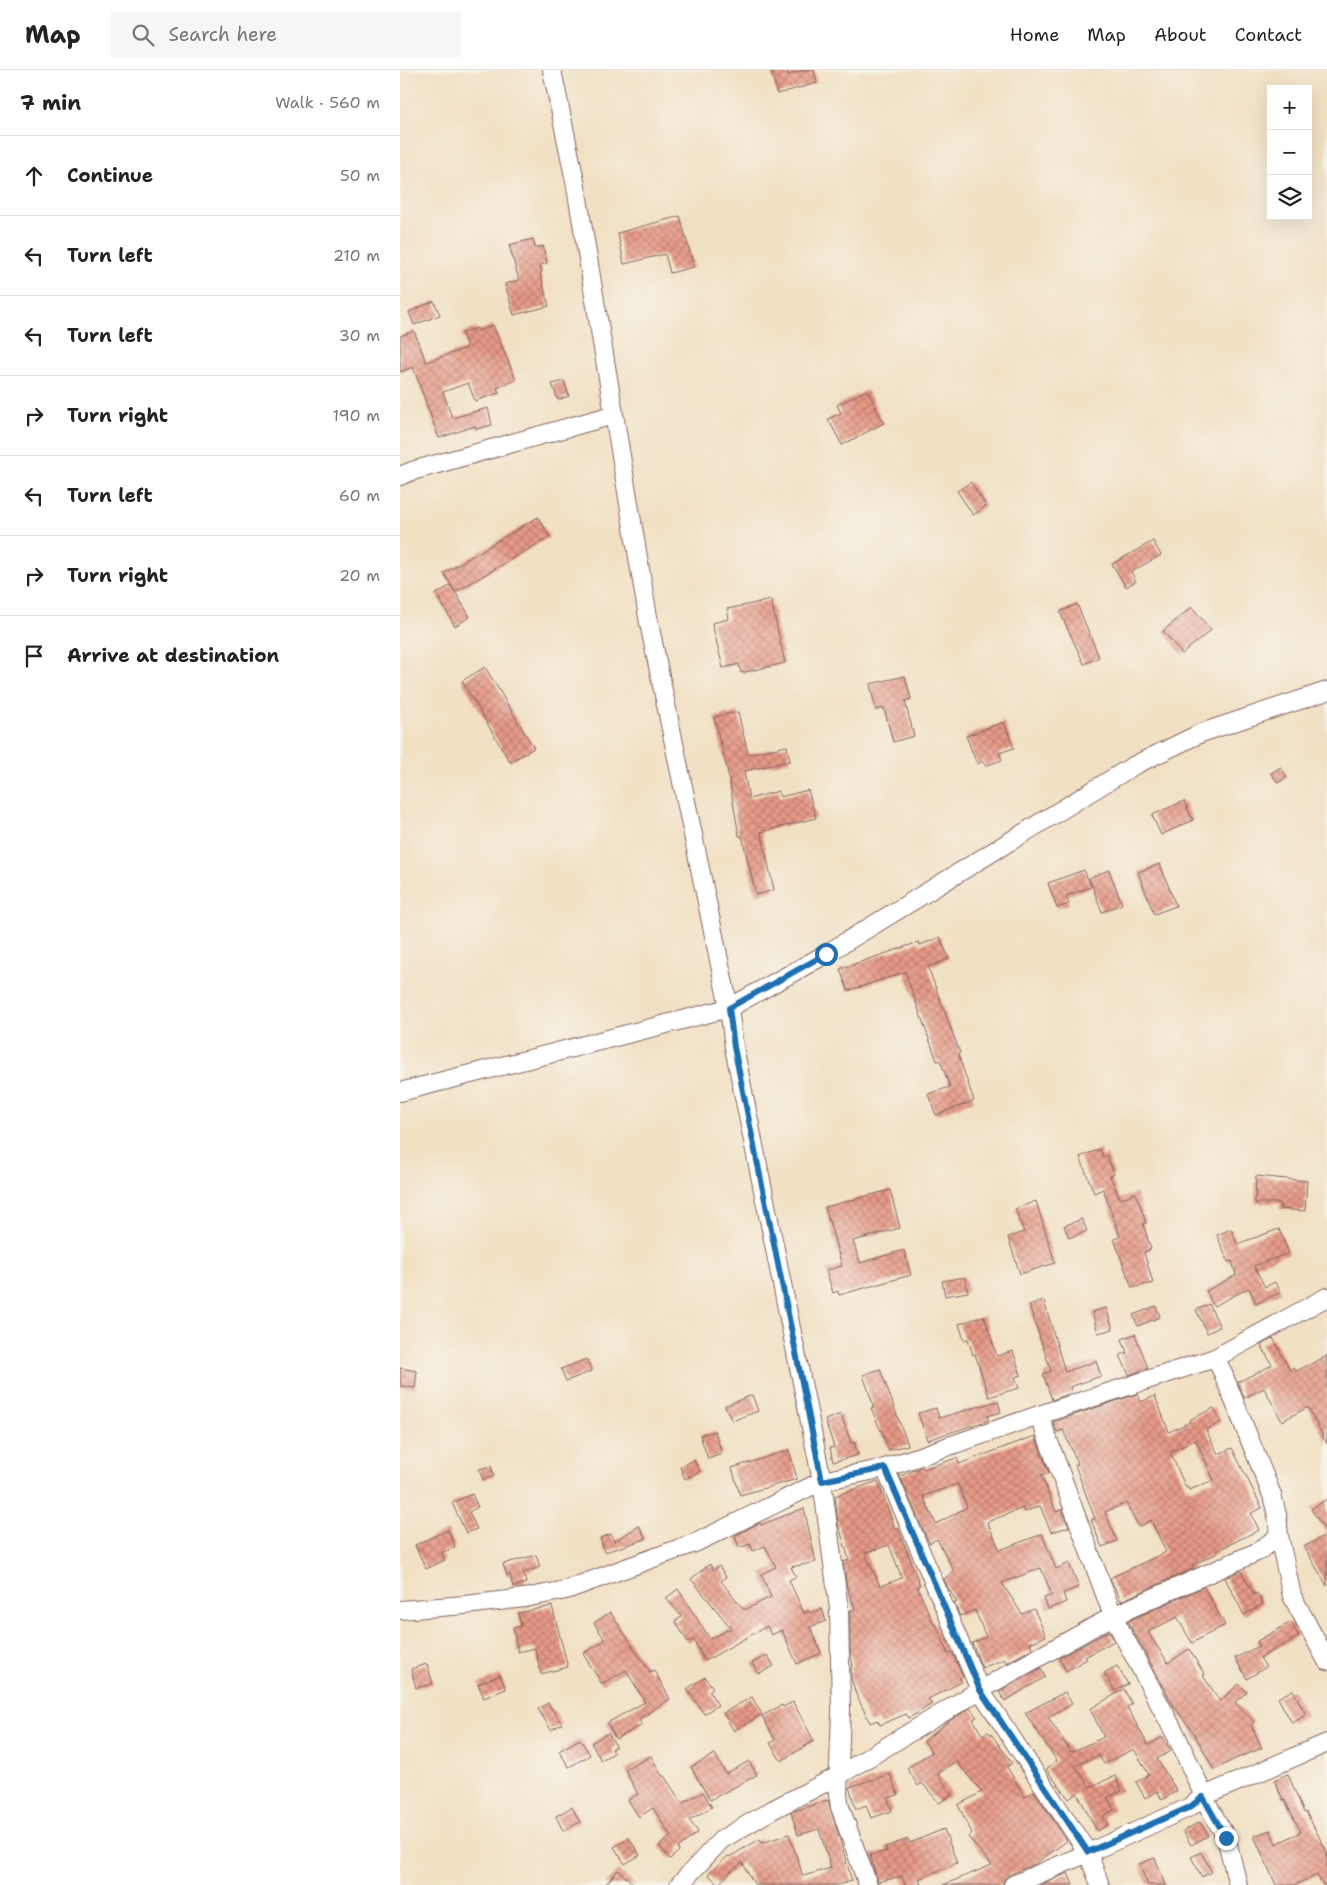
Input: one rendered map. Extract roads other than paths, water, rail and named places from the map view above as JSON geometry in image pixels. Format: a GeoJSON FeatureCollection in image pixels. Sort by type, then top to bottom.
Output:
{"type":"FeatureCollection","features":[{"type":"Feature","properties":{"kind":"street"},"geometry":{"type":"LineString","coordinates":[[552,70],[575,181],[650,633],[729,1008],[738,1066],[822,1481],[839,1609],[841,1711],[838,1794],[840,1806],[868,1885]]}},
{"type":"Feature","properties":{"kind":"street"},"geometry":{"type":"LineString","coordinates":[[400,476],[412,471],[613,415]]}},
{"type":"Feature","properties":{"kind":"street"},"geometry":{"type":"LineString","coordinates":[[400,1092],[729,1008],[826,954],[1133,766],[1201,734],[1327,691]]}},
{"type":"Feature","properties":{"kind":"street"},"geometry":{"type":"LineString","coordinates":[[400,1610],[465,1606],[566,1590],[697,1542],[822,1481],[885,1468],[1039,1415],[1215,1358],[1327,1297]]}},
{"type":"Feature","properties":{"kind":"street"},"geometry":{"type":"LineString","coordinates":[[1215,1358],[1272,1495],[1277,1515],[1278,1536],[1292,1596],[1327,1661]]}},
{"type":"Feature","properties":{"kind":"street"},"geometry":{"type":"LineString","coordinates":[[1039,1415],[1112,1616],[1176,1737],[1204,1797],[1226,1838],[1238,1885]]}},
{"type":"Feature","properties":{"kind":"street"},"geometry":{"type":"LineString","coordinates":[[885,1468],[980,1690],[1088,1852],[1100,1885]]}},
{"type":"Feature","properties":{"kind":"street"},"geometry":{"type":"LineString","coordinates":[[679,1885],[721,1840],[772,1810],[838,1776],[980,1690],[1112,1616],[1259,1551],[1278,1536]]}},
{"type":"Feature","properties":{"kind":"street"},"geometry":{"type":"LineString","coordinates":[[1013,1885],[1190,1807],[1204,1797],[1327,1743]]}}]}
